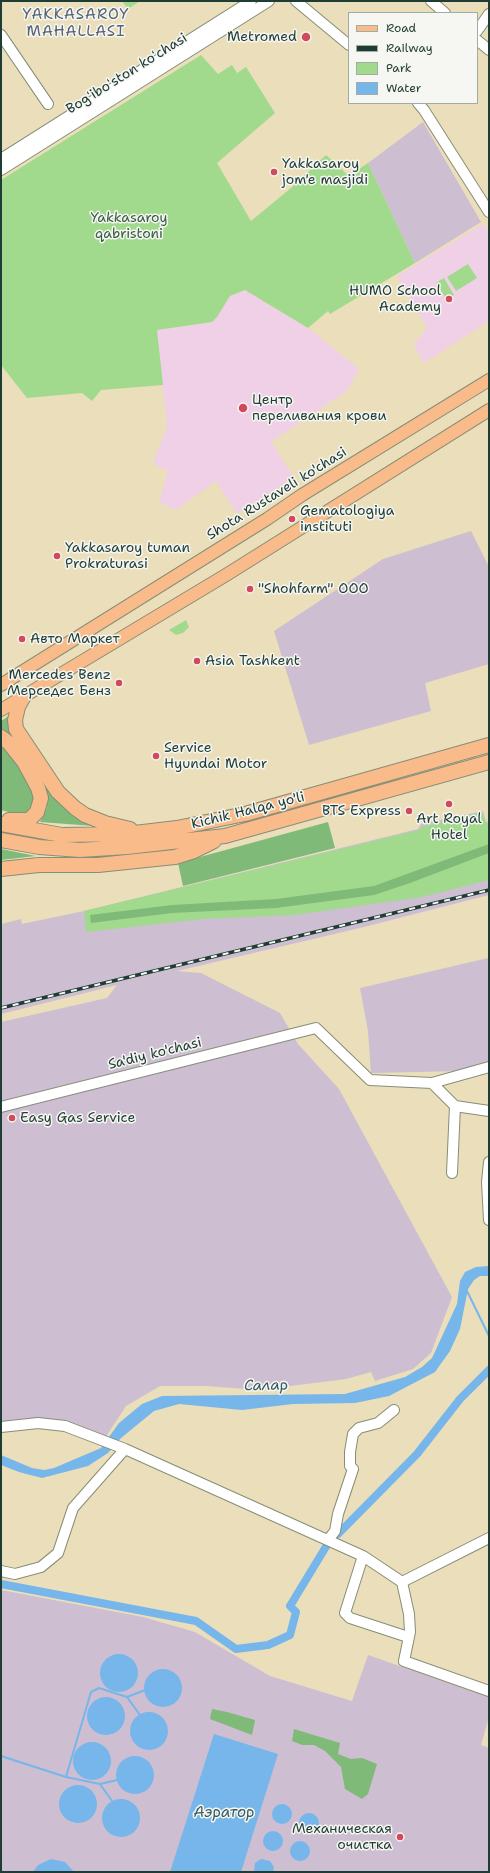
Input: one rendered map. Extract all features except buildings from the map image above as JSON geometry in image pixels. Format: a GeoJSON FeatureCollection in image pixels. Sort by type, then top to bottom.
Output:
{"type":"FeatureCollection","features":[{"type":"Feature","properties":{"kind":"highway"},"geometry":{"type":"LineString","coordinates":[[24,696],[18,707],[15,720],[16,729],[61,795],[78,811],[89,817],[116,826],[147,832]]}},
{"type":"Feature","properties":{"kind":"highway"},"geometry":{"type":"LineString","coordinates":[[1,737],[9,743],[21,758],[38,788],[41,798],[38,812],[29,820],[1,819]]}},
{"type":"Feature","properties":{"kind":"highway","name":"Kichik Halqa yo'li"},"geometry":{"type":"LineString","coordinates":[[1,824],[62,835],[100,835],[147,832],[225,819],[489,745]]}},
{"type":"Feature","properties":{"kind":"highway","name":"Kichik Halqa yo'li"},"geometry":{"type":"LineString","coordinates":[[1,840],[39,847],[80,850],[127,847],[225,836],[489,762]]}},
{"type":"Feature","properties":{"kind":"highway"},"geometry":{"type":"LineString","coordinates":[[408,768],[413,784]]}},
{"type":"Feature","properties":{"kind":"highway"},"geometry":{"type":"LineString","coordinates":[[1,869],[39,865],[98,865],[175,857],[194,851],[225,836]]}},
{"type":"Feature","properties":{"kind":"main road","name":"Shota Rustaveli ko'chasi"},"geometry":{"type":"LineString","coordinates":[[1,685],[267,519],[302,494],[489,380]]}},
{"type":"Feature","properties":{"kind":"main road"},"geometry":{"type":"LineString","coordinates":[[1,710],[226,574],[489,410]]}},
{"type":"Feature","properties":{"kind":"street","name":"Bogʻiboʻston koʻchasi"},"geometry":{"type":"LineString","coordinates":[[2,166],[251,1]]}},
{"type":"Feature","properties":{"kind":"street","name":"Bogʻiboʻston koʻchasi"},"geometry":{"type":"LineString","coordinates":[[2,166],[268,1]]}},
{"type":"Feature","properties":{"kind":"street"},"geometry":{"type":"LineString","coordinates":[[296,1],[348,44]]}},
{"type":"Feature","properties":{"kind":"street"},"geometry":{"type":"LineString","coordinates":[[431,1],[444,12]]}},
{"type":"Feature","properties":{"kind":"street"},"geometry":{"type":"LineString","coordinates":[[478,29],[489,14]]}},
{"type":"Feature","properties":{"kind":"street"},"geometry":{"type":"LineString","coordinates":[[1,36],[48,104]]}},
{"type":"Feature","properties":{"kind":"street"},"geometry":{"type":"LineString","coordinates":[[478,41],[489,50]]}},
{"type":"Feature","properties":{"kind":"street"},"geometry":{"type":"LineString","coordinates":[[419,104],[489,212]]}},
{"type":"Feature","properties":{"kind":"street","name":"Sa'diy ko'chasi"},"geometry":{"type":"LineString","coordinates":[[1,1107],[316,1028],[370,1080],[432,1083]]}},
{"type":"Feature","properties":{"kind":"street"},"geometry":{"type":"LineString","coordinates":[[489,1067],[432,1083],[455,1106],[489,1111]]}},
{"type":"Feature","properties":{"kind":"street"},"geometry":{"type":"LineString","coordinates":[[452,1172],[455,1106]]}},
{"type":"Feature","properties":{"kind":"street"},"geometry":{"type":"LineString","coordinates":[[489,1162],[487,1182],[489,1220]]}},
{"type":"Feature","properties":{"kind":"street"},"geometry":{"type":"LineString","coordinates":[[328,1540],[335,1531],[338,1514],[353,1469],[350,1466],[350,1452],[353,1434],[359,1428],[378,1423],[394,1410]]}},
{"type":"Feature","properties":{"kind":"street"},"geometry":{"type":"LineString","coordinates":[[1,1427],[38,1423],[65,1426],[102,1439],[364,1556],[402,1582],[409,1614],[410,1632],[404,1661],[489,1691]]}},
{"type":"Feature","properties":{"kind":"street"},"geometry":{"type":"LineString","coordinates":[[1,1571],[15,1574],[41,1567],[58,1553],[73,1508],[121,1447]]}},
{"type":"Feature","properties":{"kind":"street"},"geometry":{"type":"LineString","coordinates":[[402,1582],[489,1538]]}},
{"type":"Feature","properties":{"kind":"street"},"geometry":{"type":"LineString","coordinates":[[364,1556],[345,1613],[350,1618],[408,1637]]}},
{"type":"Feature","properties":{"kind":"shaded area"},"geometry":{"type":"Polygon","coordinates":[[[423,122],[481,222],[415,263],[368,163],[423,122]]]}},
{"type":"Feature","properties":{"kind":"shaded area","name":"HUMO School Academy"},"geometry":{"type":"Polygon","coordinates":[[[483,224],[489,233],[489,321],[424,363],[414,345],[427,328],[397,276],[483,224]]]}},
{"type":"Feature","properties":{"kind":"shaded area","name":"Центр переливания крови"},"geometry":{"type":"Polygon","coordinates":[[[245,290],[308,328],[359,369],[348,390],[271,442],[294,477],[237,514],[216,481],[176,510],[159,502],[168,471],[153,464],[167,426],[156,330],[212,322],[217,317],[230,296],[245,290]]]}},
{"type":"Feature","properties":{"kind":"shaded area"},"geometry":{"type":"Polygon","coordinates":[[[471,531],[489,567],[489,664],[425,683],[431,711],[309,745],[274,631],[383,559],[471,531]]]}},
{"type":"Feature","properties":{"kind":"shaded area"},"geometry":{"type":"Polygon","coordinates":[[[483,811],[486,822],[489,821],[489,895],[364,927],[177,971],[201,973],[280,1013],[298,1044],[339,1089],[452,1297],[431,1353],[413,1369],[375,1381],[371,1372],[346,1379],[258,1390],[207,1386],[160,1386],[126,1406],[105,1438],[53,1421],[1,1423],[1,1022],[107,998],[117,985],[1,1014],[1,924],[21,919],[22,924],[84,911],[418,829],[421,824],[483,811]]]}},
{"type":"Feature","properties":{"kind":"shaded area"},"geometry":{"type":"Polygon","coordinates":[[[488,958],[489,1063],[463,1071],[371,1073],[368,1031],[360,988],[488,958]]]}},
{"type":"Feature","properties":{"kind":"shaded area"},"geometry":{"type":"Polygon","coordinates":[[[1,1590],[143,1617],[195,1632],[270,1676],[352,1701],[368,1655],[489,1697],[489,1717],[481,1745],[489,1748],[489,1872],[1,1872],[1,1590]]]}},
{"type":"Feature","properties":{"kind":"green space"},"geometry":{"type":"Polygon","coordinates":[[[122,1],[140,1],[128,9],[122,1]]]}},
{"type":"Feature","properties":{"kind":"green space","name":"Yakkasaroy qabristoni"},"geometry":{"type":"Polygon","coordinates":[[[201,55],[218,74],[232,65],[237,73],[246,67],[275,113],[217,163],[251,221],[291,188],[326,155],[349,176],[368,163],[415,263],[330,314],[328,311],[308,328],[245,290],[230,296],[217,317],[212,322],[157,330],[163,385],[101,390],[92,401],[82,393],[27,398],[1,365],[1,180],[201,55]]]}},
{"type":"Feature","properties":{"kind":"green space"},"geometry":{"type":"Polygon","coordinates":[[[468,264],[477,278],[456,291],[447,277],[468,264]]]}},
{"type":"Feature","properties":{"kind":"green space"},"geometry":{"type":"Polygon","coordinates":[[[444,278],[454,295],[447,300],[436,283],[444,278]]]}},
{"type":"Feature","properties":{"kind":"green space"},"geometry":{"type":"Polygon","coordinates":[[[186,620],[189,627],[183,633],[176,635],[169,630],[186,620]]]}},
{"type":"Feature","properties":{"kind":"green space"},"geometry":{"type":"Polygon","coordinates":[[[10,715],[11,722],[94,826],[40,822],[47,807],[46,789],[13,737],[1,730],[1,721],[10,715]]]}},
{"type":"Feature","properties":{"kind":"green space"},"geometry":{"type":"Polygon","coordinates":[[[1,744],[8,748],[31,785],[34,798],[31,810],[24,814],[16,814],[1,810],[1,744]]]}},
{"type":"Feature","properties":{"kind":"green space"},"geometry":{"type":"Polygon","coordinates":[[[482,812],[486,823],[489,823],[489,880],[422,897],[295,915],[202,919],[86,932],[84,911],[419,830],[421,827],[482,812]]]}},
{"type":"Feature","properties":{"kind":"green space"},"geometry":{"type":"Polygon","coordinates":[[[328,822],[335,848],[183,886],[178,863],[328,822]]]}},
{"type":"Feature","properties":{"kind":"green space"},"geometry":{"type":"Polygon","coordinates":[[[489,844],[489,853],[374,895],[276,908],[172,913],[91,923],[90,915],[172,905],[276,899],[374,886],[489,844]]]}},
{"type":"Feature","properties":{"kind":"green space"},"geometry":{"type":"Polygon","coordinates":[[[1,849],[36,856],[1,860],[1,849]]]}},
{"type":"Feature","properties":{"kind":"green space"},"geometry":{"type":"Polygon","coordinates":[[[212,1709],[255,1720],[252,1735],[210,1719],[212,1709]]]}},
{"type":"Feature","properties":{"kind":"green space"},"geometry":{"type":"Polygon","coordinates":[[[294,1729],[340,1743],[338,1754],[351,1759],[362,1758],[377,1764],[368,1794],[362,1799],[345,1789],[341,1767],[325,1751],[314,1745],[302,1745],[292,1741],[294,1729]]]}},
{"type":"Feature","properties":{"kind":"water","name":"Салар"},"geometry":{"type":"Polygon","coordinates":[[[489,1266],[489,1276],[480,1276],[474,1280],[468,1289],[460,1329],[450,1351],[435,1372],[389,1396],[355,1403],[293,1404],[242,1410],[179,1404],[154,1411],[121,1438],[108,1453],[88,1466],[42,1478],[19,1472],[1,1465],[1,1455],[32,1468],[44,1470],[54,1468],[101,1448],[119,1423],[142,1404],[162,1396],[345,1394],[405,1377],[422,1367],[432,1358],[457,1304],[460,1281],[465,1272],[476,1267],[489,1266]]]}},
{"type":"Feature","properties":{"kind":"water"},"geometry":{"type":"Polygon","coordinates":[[[119,1654],[129,1657],[135,1663],[138,1673],[135,1683],[129,1689],[119,1692],[109,1689],[103,1683],[100,1673],[103,1663],[109,1657],[119,1654]]]}},
{"type":"Feature","properties":{"kind":"water"},"geometry":{"type":"Polygon","coordinates":[[[163,1669],[173,1672],[179,1678],[182,1688],[179,1698],[173,1704],[163,1707],[153,1704],[147,1698],[144,1688],[147,1678],[153,1672],[163,1669]]]}},
{"type":"Feature","properties":{"kind":"water"},"geometry":{"type":"Polygon","coordinates":[[[106,1697],[116,1700],[122,1706],[125,1716],[122,1726],[116,1732],[106,1735],[96,1732],[90,1726],[87,1716],[90,1706],[96,1700],[106,1697]]]}},
{"type":"Feature","properties":{"kind":"water"},"geometry":{"type":"Polygon","coordinates":[[[149,1712],[159,1715],[165,1721],[168,1731],[165,1741],[159,1747],[149,1750],[139,1747],[133,1741],[130,1731],[133,1721],[139,1715],[149,1712]]]}},
{"type":"Feature","properties":{"kind":"water","name":"Аэратор"},"geometry":{"type":"Polygon","coordinates":[[[214,1734],[278,1754],[241,1872],[170,1872],[214,1734]]]}},
{"type":"Feature","properties":{"kind":"water"},"geometry":{"type":"Polygon","coordinates":[[[92,1742],[102,1745],[108,1751],[111,1761],[108,1771],[102,1777],[92,1780],[82,1777],[76,1771],[73,1761],[76,1751],[82,1745],[92,1742]]]}},
{"type":"Feature","properties":{"kind":"water"},"geometry":{"type":"Polygon","coordinates":[[[135,1756],[145,1759],[151,1765],[154,1775],[151,1785],[145,1791],[135,1794],[125,1791],[119,1785],[116,1775],[119,1765],[125,1759],[135,1756]]]}},
{"type":"Feature","properties":{"kind":"water"},"geometry":{"type":"Polygon","coordinates":[[[78,1785],[88,1788],[94,1794],[97,1804],[94,1814],[88,1820],[78,1823],[68,1820],[62,1814],[59,1804],[62,1794],[68,1788],[78,1785]]]}},
{"type":"Feature","properties":{"kind":"water"},"geometry":{"type":"Polygon","coordinates":[[[121,1799],[131,1802],[137,1808],[140,1818],[137,1828],[131,1834],[121,1837],[111,1834],[105,1828],[102,1818],[105,1808],[111,1802],[121,1799]]]}},
{"type":"Feature","properties":{"kind":"water"},"geometry":{"type":"Polygon","coordinates":[[[278,1804],[286,1804],[292,1810],[292,1818],[286,1824],[278,1824],[272,1818],[272,1810],[278,1804]]]}},
{"type":"Feature","properties":{"kind":"water"},"geometry":{"type":"Polygon","coordinates":[[[305,1813],[313,1813],[319,1819],[319,1827],[313,1833],[305,1833],[299,1827],[299,1819],[305,1813]]]}},
{"type":"Feature","properties":{"kind":"water"},"geometry":{"type":"Polygon","coordinates":[[[269,1831],[277,1831],[283,1837],[283,1845],[277,1851],[269,1851],[263,1845],[263,1837],[269,1831]]]}},
{"type":"Feature","properties":{"kind":"water"},"geometry":{"type":"Polygon","coordinates":[[[296,1841],[304,1841],[310,1847],[310,1855],[304,1861],[296,1861],[290,1855],[290,1847],[296,1841]]]}},
{"type":"Feature","properties":{"kind":"water"},"geometry":{"type":"Polygon","coordinates":[[[51,1859],[65,1862],[74,1872],[33,1872],[38,1865],[51,1859]]]}},
{"type":"Feature","properties":{"kind":"water"},"geometry":{"type":"Polygon","coordinates":[[[261,1859],[270,1861],[274,1867],[273,1872],[254,1872],[255,1863],[261,1859]]]}},
{"type":"Feature","properties":{"kind":"waterway"},"geometry":{"type":"LineString","coordinates":[[466,1289],[489,1336]]}},
{"type":"Feature","properties":{"kind":"waterway","name":"Салар"},"geometry":{"type":"LineString","coordinates":[[338,1534],[417,1454],[460,1399],[489,1370]]}},
{"type":"Feature","properties":{"kind":"waterway","name":"Салар"},"geometry":{"type":"LineString","coordinates":[[1,1584],[196,1621],[236,1649],[268,1645],[290,1635],[296,1612],[290,1606],[327,1545]]}},
{"type":"Feature","properties":{"kind":"waterway"},"geometry":{"type":"LineString","coordinates":[[66,1777],[91,1692],[99,1688],[127,1697],[145,1690]]}},
{"type":"Feature","properties":{"kind":"waterway"},"geometry":{"type":"LineString","coordinates":[[127,1697],[140,1715]]}},
{"type":"Feature","properties":{"kind":"waterway"},"geometry":{"type":"LineString","coordinates":[[1,1756],[66,1777],[100,1784],[117,1780]]}},
{"type":"Feature","properties":{"kind":"waterway"},"geometry":{"type":"LineString","coordinates":[[100,1784],[112,1801]]}},
{"type":"Feature","properties":{"kind":"railway"},"geometry":{"type":"LineString","coordinates":[[1,1008],[489,890]]}},
{"type":"Feature","properties":{"kind":"place","name":"Metromed"},"geometry":{"type":"Point","coordinates":[306,37]}},
{"type":"Feature","properties":{"kind":"place","name":"Yakkasaroy jom'e masjidi"},"geometry":{"type":"Point","coordinates":[274,172]}},
{"type":"Feature","properties":{"kind":"place","name":"HUMO School Academy"},"geometry":{"type":"Point","coordinates":[449,299]}},
{"type":"Feature","properties":{"kind":"place","name":"Центр переливания крови"},"geometry":{"type":"Point","coordinates":[243,408]}},
{"type":"Feature","properties":{"kind":"place","name":"Gematologiya instituti"},"geometry":{"type":"Point","coordinates":[292,519]}},
{"type":"Feature","properties":{"kind":"place","name":"Yakkasaroy tuman Prokraturasi"},"geometry":{"type":"Point","coordinates":[57,556]}},
{"type":"Feature","properties":{"kind":"place","name":"\"Shohfarm\" OOO"},"geometry":{"type":"Point","coordinates":[250,589]}},
{"type":"Feature","properties":{"kind":"place","name":"Авто Маркет"},"geometry":{"type":"Point","coordinates":[22,639]}},
{"type":"Feature","properties":{"kind":"place","name":"Asia Tashkent"},"geometry":{"type":"Point","coordinates":[197,661]}},
{"type":"Feature","properties":{"kind":"place","name":"Mercedes Benz Мерседес Бенз"},"geometry":{"type":"Point","coordinates":[119,683]}},
{"type":"Feature","properties":{"kind":"place","name":"Service Hyundai Motor"},"geometry":{"type":"Point","coordinates":[156,756]}},
{"type":"Feature","properties":{"kind":"place","name":"Art Royal Hotel"},"geometry":{"type":"Point","coordinates":[449,804]}},
{"type":"Feature","properties":{"kind":"place","name":"BTS Express"},"geometry":{"type":"Point","coordinates":[409,811]}},
{"type":"Feature","properties":{"kind":"place","name":"Easy Gas Service"},"geometry":{"type":"Point","coordinates":[12,1118]}},
{"type":"Feature","properties":{"kind":"place","name":"Механическая очистка"},"geometry":{"type":"Point","coordinates":[400,1837]}},
{"type":"Feature","properties":{"kind":"district","name":"YAKKASAROY MAHALLASI"},"geometry":{"type":"Point","coordinates":[76,24]}}]}
